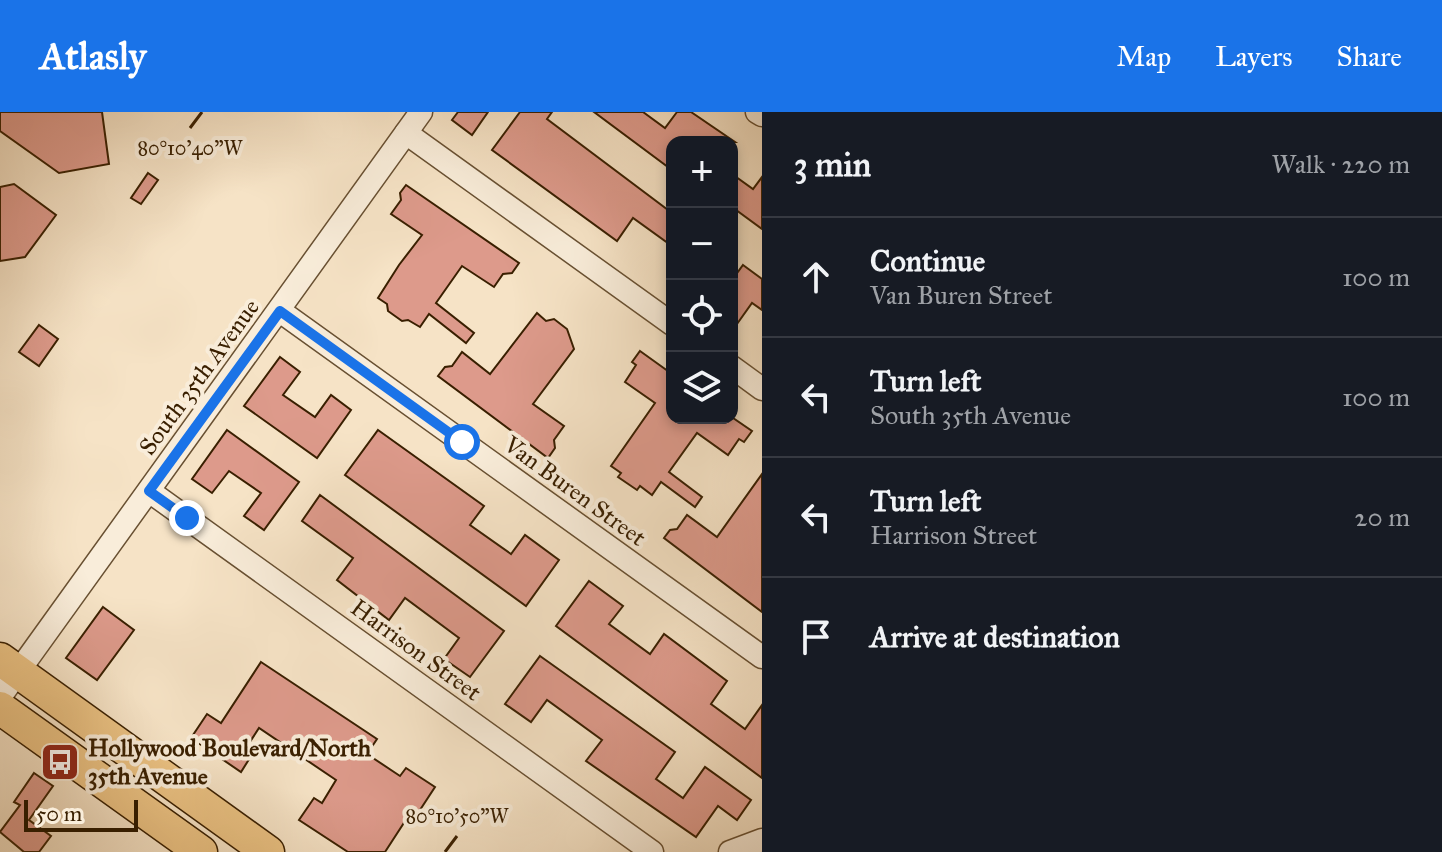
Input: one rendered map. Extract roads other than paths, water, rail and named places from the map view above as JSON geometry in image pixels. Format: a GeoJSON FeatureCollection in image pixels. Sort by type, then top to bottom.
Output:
{"type":"FeatureCollection","features":[{"type":"Feature","properties":{"kind":"highway"},"geometry":{"type":"LineString","coordinates":[[6,676],[268,852]]}},
{"type":"Feature","properties":{"kind":"highway"},"geometry":{"type":"LineString","coordinates":[[0,708],[201,852]]}},
{"type":"Feature","properties":{"kind":"street","name":"South 35th Avenue"},"geometry":{"type":"LineString","coordinates":[[6,676],[149,491],[421,112]]}},
{"type":"Feature","properties":{"kind":"street"},"geometry":{"type":"LineString","coordinates":[[406,133],[666,320]]}},
{"type":"Feature","properties":{"kind":"street","name":"Van Buren Street"},"geometry":{"type":"LineString","coordinates":[[280,311],[762,657]]}},
{"type":"Feature","properties":{"kind":"street"},"geometry":{"type":"LineString","coordinates":[[738,371],[762,389]]}},
{"type":"Feature","properties":{"kind":"street","name":"Harrison Street"},"geometry":{"type":"LineString","coordinates":[[149,491],[652,852]]}},
{"type":"Feature","properties":{"kind":"street"},"geometry":{"type":"LineString","coordinates":[[730,852],[762,840]]}},
{"type":"Feature","properties":{"kind":"place","name":"Hollywood Boulevard/North 35th Avenue"},"geometry":{"type":"Point","coordinates":[60,762]}}]}
